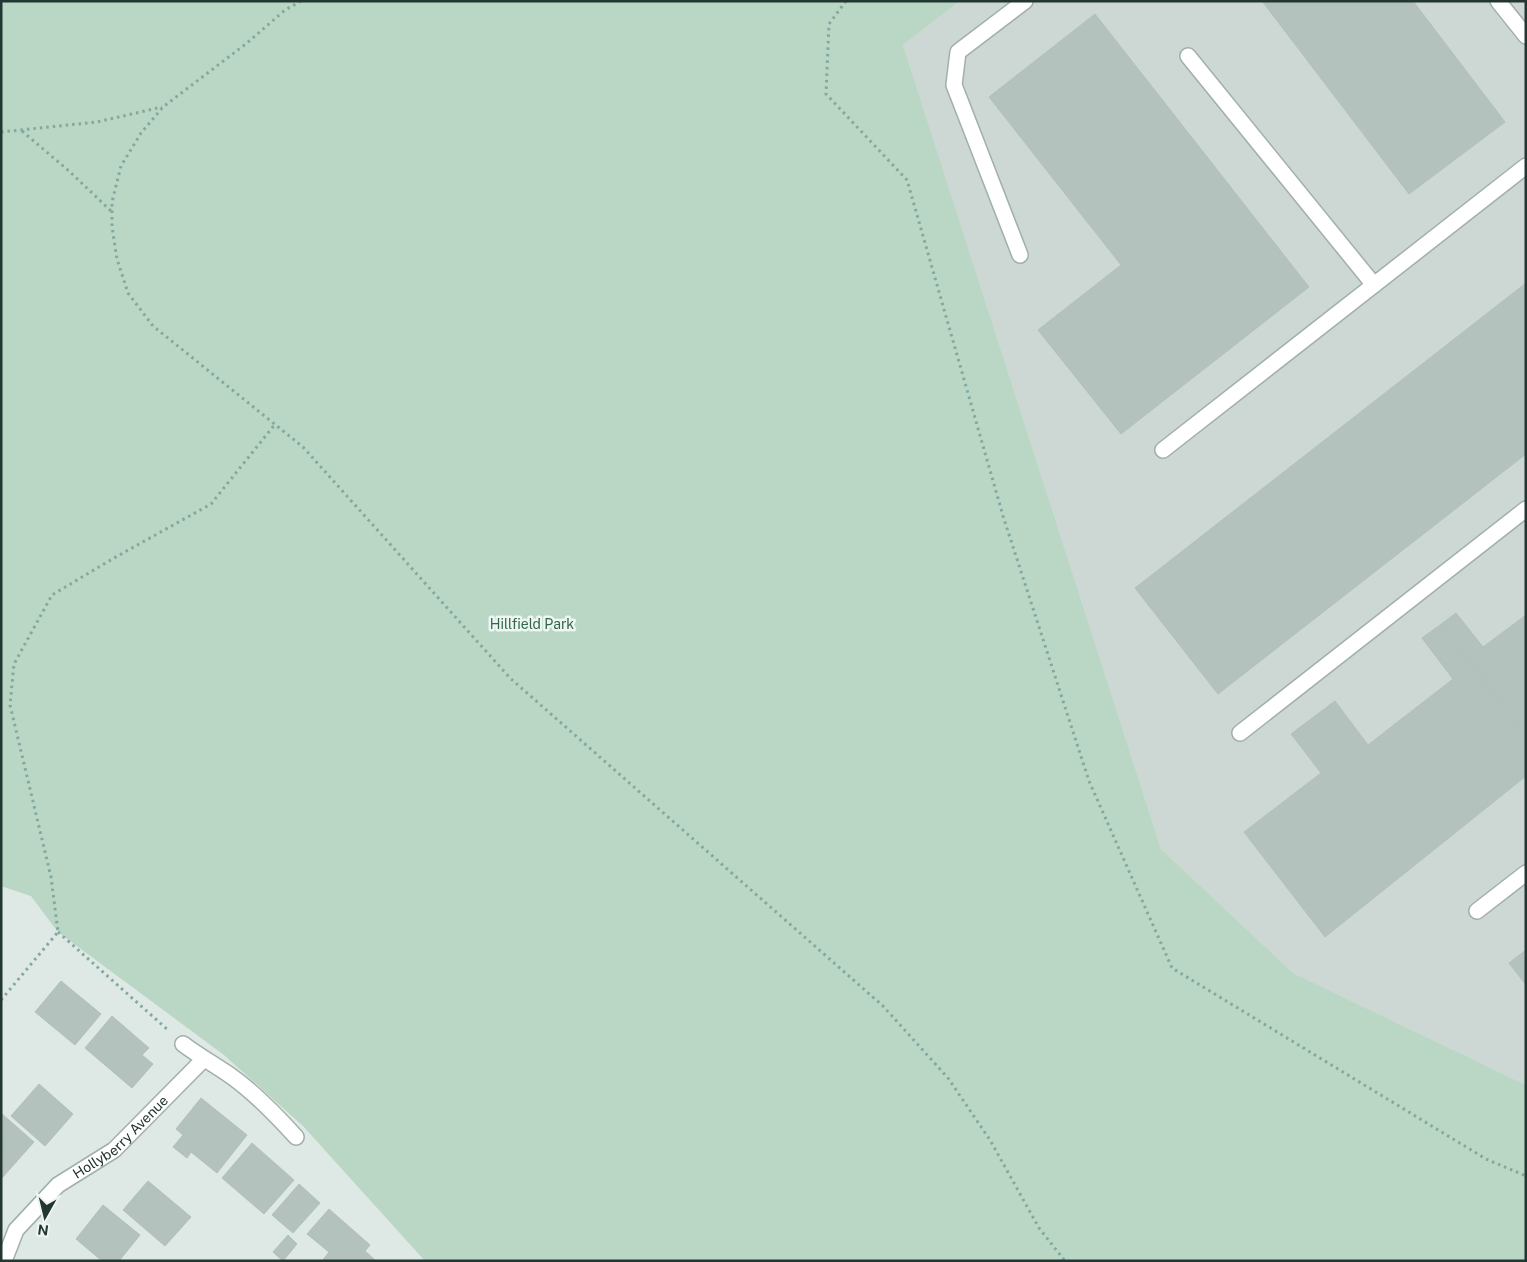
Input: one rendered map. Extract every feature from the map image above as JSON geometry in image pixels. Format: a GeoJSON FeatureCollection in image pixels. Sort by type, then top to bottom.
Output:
{"type":"FeatureCollection","features":[{"type":"Feature","properties":{"kind":"street"},"geometry":{"type":"LineString","coordinates":[[1020,255],[954,85],[958,52],[1025,1]]}},
{"type":"Feature","properties":{"kind":"street"},"geometry":{"type":"LineString","coordinates":[[1498,1],[1526,36]]}},
{"type":"Feature","properties":{"kind":"street"},"geometry":{"type":"LineString","coordinates":[[1188,56],[1374,285]]}},
{"type":"Feature","properties":{"kind":"street"},"geometry":{"type":"LineString","coordinates":[[1163,450],[1526,166]]}},
{"type":"Feature","properties":{"kind":"street"},"geometry":{"type":"LineString","coordinates":[[1240,733],[1526,509]]}},
{"type":"Feature","properties":{"kind":"street"},"geometry":{"type":"LineString","coordinates":[[1477,911],[1526,873]]}},
{"type":"Feature","properties":{"kind":"street"},"geometry":{"type":"LineString","coordinates":[[183,1044],[203,1060],[232,1077],[276,1115],[296,1137]]}},
{"type":"Feature","properties":{"kind":"street","name":"Hollyberry Avenue"},"geometry":{"type":"LineString","coordinates":[[4,1261],[16,1230],[58,1185],[114,1150],[203,1060]]}},
{"type":"Feature","properties":{"kind":"path"},"geometry":{"type":"LineString","coordinates":[[301,1],[285,10],[247,43],[163,107],[141,133],[121,166],[112,212],[117,259],[128,293],[153,326],[304,447],[510,678],[883,1006],[948,1078],[990,1140],[1039,1228],[1065,1261]]}},
{"type":"Feature","properties":{"kind":"path"},"geometry":{"type":"LineString","coordinates":[[846,1],[828,24],[826,94],[907,180],[1003,516],[1089,781],[1172,968],[1486,1159],[1526,1176]]}},
{"type":"Feature","properties":{"kind":"path"},"geometry":{"type":"LineString","coordinates":[[1,132],[97,122],[163,107]]}},
{"type":"Feature","properties":{"kind":"path"},"geometry":{"type":"LineString","coordinates":[[22,131],[70,171],[112,212]]}},
{"type":"Feature","properties":{"kind":"path"},"geometry":{"type":"LineString","coordinates":[[183,1044],[58,932],[51,877],[10,706],[14,664],[52,595],[211,504],[276,423]]}},
{"type":"Feature","properties":{"kind":"path"},"geometry":{"type":"LineString","coordinates":[[1,1000],[58,932]]}},
{"type":"Feature","properties":{"kind":"shaded area"},"geometry":{"type":"Polygon","coordinates":[[[960,1],[1526,1],[1526,1085],[1293,973],[1161,849],[903,45],[960,1]]]}},
{"type":"Feature","properties":{"kind":"green space","name":"Hillfield Park"},"geometry":{"type":"Polygon","coordinates":[[[1,1],[960,1],[903,45],[1161,849],[1293,973],[1526,1085],[1526,1261],[425,1261],[303,1126],[224,1055],[58,932],[31,896],[1,886],[1,1]]]}},
{"type":"Feature","properties":{"kind":"building"},"geometry":{"type":"Polygon","coordinates":[[[1262,1],[1413,1],[1505,122],[1409,194],[1262,1]]]}},
{"type":"Feature","properties":{"kind":"building"},"geometry":{"type":"Polygon","coordinates":[[[1095,14],[1309,287],[1121,434],[1038,330],[1121,265],[989,97],[1095,14]]]}},
{"type":"Feature","properties":{"kind":"building"},"geometry":{"type":"Polygon","coordinates":[[[1526,283],[1526,454],[1218,694],[1135,588],[1526,283]]]}},
{"type":"Feature","properties":{"kind":"building"},"geometry":{"type":"Polygon","coordinates":[[[1456,613],[1483,647],[1526,615],[1526,734],[1440,625],[1456,613]]]}},
{"type":"Feature","properties":{"kind":"building"},"geometry":{"type":"Polygon","coordinates":[[[1440,625],[1526,734],[1526,776],[1325,937],[1244,832],[1321,773],[1291,734],[1335,701],[1368,745],[1453,679],[1422,638],[1440,625]]]}},
{"type":"Feature","properties":{"kind":"building"},"geometry":{"type":"Polygon","coordinates":[[[1526,950],[1526,985],[1509,963],[1526,950]]]}},
{"type":"Feature","properties":{"kind":"building"},"geometry":{"type":"Polygon","coordinates":[[[61,981],[101,1014],[75,1045],[35,1012],[61,981]]]}},
{"type":"Feature","properties":{"kind":"building"},"geometry":{"type":"Polygon","coordinates":[[[112,1016],[149,1048],[142,1055],[153,1064],[132,1088],[85,1048],[112,1016]]]}},
{"type":"Feature","properties":{"kind":"building"},"geometry":{"type":"Polygon","coordinates":[[[39,1084],[73,1114],[45,1146],[11,1116],[39,1084]]]}},
{"type":"Feature","properties":{"kind":"building"},"geometry":{"type":"Polygon","coordinates":[[[201,1098],[247,1135],[217,1173],[191,1152],[187,1158],[173,1147],[183,1135],[176,1129],[201,1098]]]}},
{"type":"Feature","properties":{"kind":"building"},"geometry":{"type":"Polygon","coordinates":[[[1,1115],[34,1142],[1,1179],[1,1115]]]}},
{"type":"Feature","properties":{"kind":"building"},"geometry":{"type":"Polygon","coordinates":[[[252,1143],[294,1180],[264,1214],[222,1178],[252,1143]]]}},
{"type":"Feature","properties":{"kind":"building"},"geometry":{"type":"Polygon","coordinates":[[[148,1181],[191,1217],[165,1246],[123,1210],[148,1181]]]}},
{"type":"Feature","properties":{"kind":"building"},"geometry":{"type":"Polygon","coordinates":[[[299,1184],[320,1203],[293,1233],[272,1215],[299,1184]]]}},
{"type":"Feature","properties":{"kind":"building"},"geometry":{"type":"Polygon","coordinates":[[[103,1205],[140,1235],[119,1261],[102,1261],[76,1239],[103,1205]]]}},
{"type":"Feature","properties":{"kind":"building"},"geometry":{"type":"Polygon","coordinates":[[[329,1209],[370,1245],[365,1251],[376,1261],[322,1261],[329,1252],[307,1234],[329,1209]]]}},
{"type":"Feature","properties":{"kind":"building"},"geometry":{"type":"Polygon","coordinates":[[[288,1235],[297,1244],[283,1261],[273,1252],[288,1235]]]}}]}
